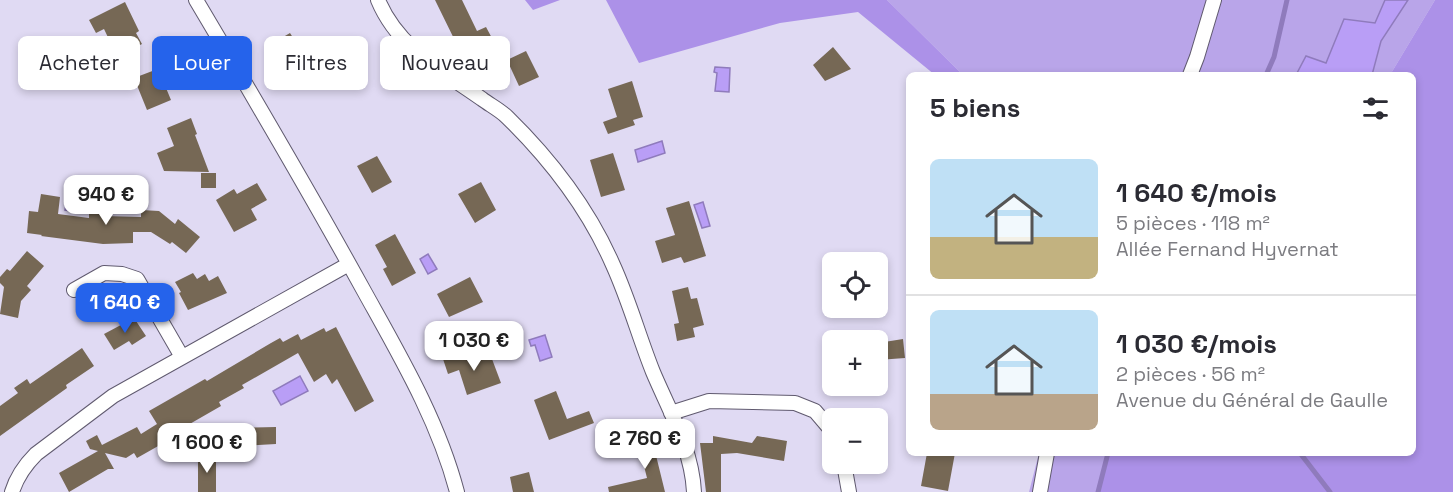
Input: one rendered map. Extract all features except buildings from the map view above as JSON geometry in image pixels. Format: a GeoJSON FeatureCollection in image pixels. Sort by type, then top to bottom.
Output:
{"type":"FeatureCollection","features":[{"type":"Feature","properties":{"kind":"street"},"geometry":{"type":"LineString","coordinates":[[196,0],[318,206],[412,379],[435,426],[458,492]]}},
{"type":"Feature","properties":{"kind":"street"},"geometry":{"type":"LineString","coordinates":[[378,0],[384,15],[411,49],[505,115],[535,146],[565,183],[591,221],[613,265],[644,349],[686,449],[694,492]]}},
{"type":"Feature","properties":{"kind":"street"},"geometry":{"type":"LineString","coordinates":[[1191,72],[1214,0]]}},
{"type":"Feature","properties":{"kind":"street"},"geometry":{"type":"LineString","coordinates":[[12,492],[16,480],[36,453],[113,396],[349,264]]}},
{"type":"Feature","properties":{"kind":"street"},"geometry":{"type":"LineString","coordinates":[[74,290],[104,273],[122,274],[137,279],[182,357]]}},
{"type":"Feature","properties":{"kind":"street"},"geometry":{"type":"LineString","coordinates":[[671,413],[709,401],[795,403],[815,411],[822,419]]}},
{"type":"Feature","properties":{"kind":"street"},"geometry":{"type":"LineString","coordinates":[[1040,492],[1046,456]]}},
{"type":"Feature","properties":{"kind":"street"},"geometry":{"type":"LineString","coordinates":[[846,474],[849,492]]}},
{"type":"Feature","properties":{"kind":"shaded area"},"geometry":{"type":"Polygon","coordinates":[[[525,0],[560,0],[533,10],[525,0]]]}},
{"type":"Feature","properties":{"kind":"shaded area"},"geometry":{"type":"Polygon","coordinates":[[[606,0],[887,0],[960,72],[931,72],[858,12],[780,23],[639,63],[606,0]]]}},
{"type":"Feature","properties":{"kind":"shaded area"},"geometry":{"type":"Polygon","coordinates":[[[887,0],[1435,0],[1392,72],[960,72],[887,0]]]}},
{"type":"Feature","properties":{"kind":"shaded area"},"geometry":{"type":"Polygon","coordinates":[[[1385,0],[1408,0],[1381,41],[1373,72],[1298,72],[1306,56],[1326,63],[1344,19],[1375,23],[1385,0]]]}},
{"type":"Feature","properties":{"kind":"shaded area"},"geometry":{"type":"Polygon","coordinates":[[[1435,0],[1453,0],[1453,492],[1097,492],[1105,456],[1416,456],[1416,72],[1392,72],[1435,0]]]}},
{"type":"Feature","properties":{"kind":"shaded area"},"geometry":{"type":"Polygon","coordinates":[[[715,67],[730,68],[729,92],[715,91],[717,73],[714,72],[715,67]]]}},
{"type":"Feature","properties":{"kind":"shaded area"},"geometry":{"type":"Polygon","coordinates":[[[662,141],[665,153],[638,162],[635,150],[662,141]]]}},
{"type":"Feature","properties":{"kind":"shaded area"},"geometry":{"type":"Polygon","coordinates":[[[68,189],[81,191],[78,212],[65,210],[68,189]]]}},
{"type":"Feature","properties":{"kind":"shaded area"},"geometry":{"type":"Polygon","coordinates":[[[703,202],[710,226],[702,228],[694,205],[703,202]]]}},
{"type":"Feature","properties":{"kind":"shaded area"},"geometry":{"type":"Polygon","coordinates":[[[428,254],[437,269],[428,274],[420,259],[428,254]]]}},
{"type":"Feature","properties":{"kind":"shaded area"},"geometry":{"type":"Polygon","coordinates":[[[545,335],[552,357],[540,361],[535,345],[531,346],[529,340],[545,335]]]}},
{"type":"Feature","properties":{"kind":"shaded area"},"geometry":{"type":"Polygon","coordinates":[[[300,376],[308,391],[281,405],[273,391],[300,376]]]}},
{"type":"Feature","properties":{"kind":"shaded area"},"geometry":{"type":"Polygon","coordinates":[[[1038,456],[1105,456],[1097,492],[1029,492],[1038,456]]]}},
{"type":"Feature","properties":{"kind":"waterway"},"geometry":{"type":"LineString","coordinates":[[1267,72],[1274,57],[1287,0]]}},
{"type":"Feature","properties":{"kind":"waterway"},"geometry":{"type":"LineString","coordinates":[[1098,492],[1107,456]]}},
{"type":"Feature","properties":{"kind":"waterway"},"geometry":{"type":"LineString","coordinates":[[1302,456],[1330,492]]}}]}
